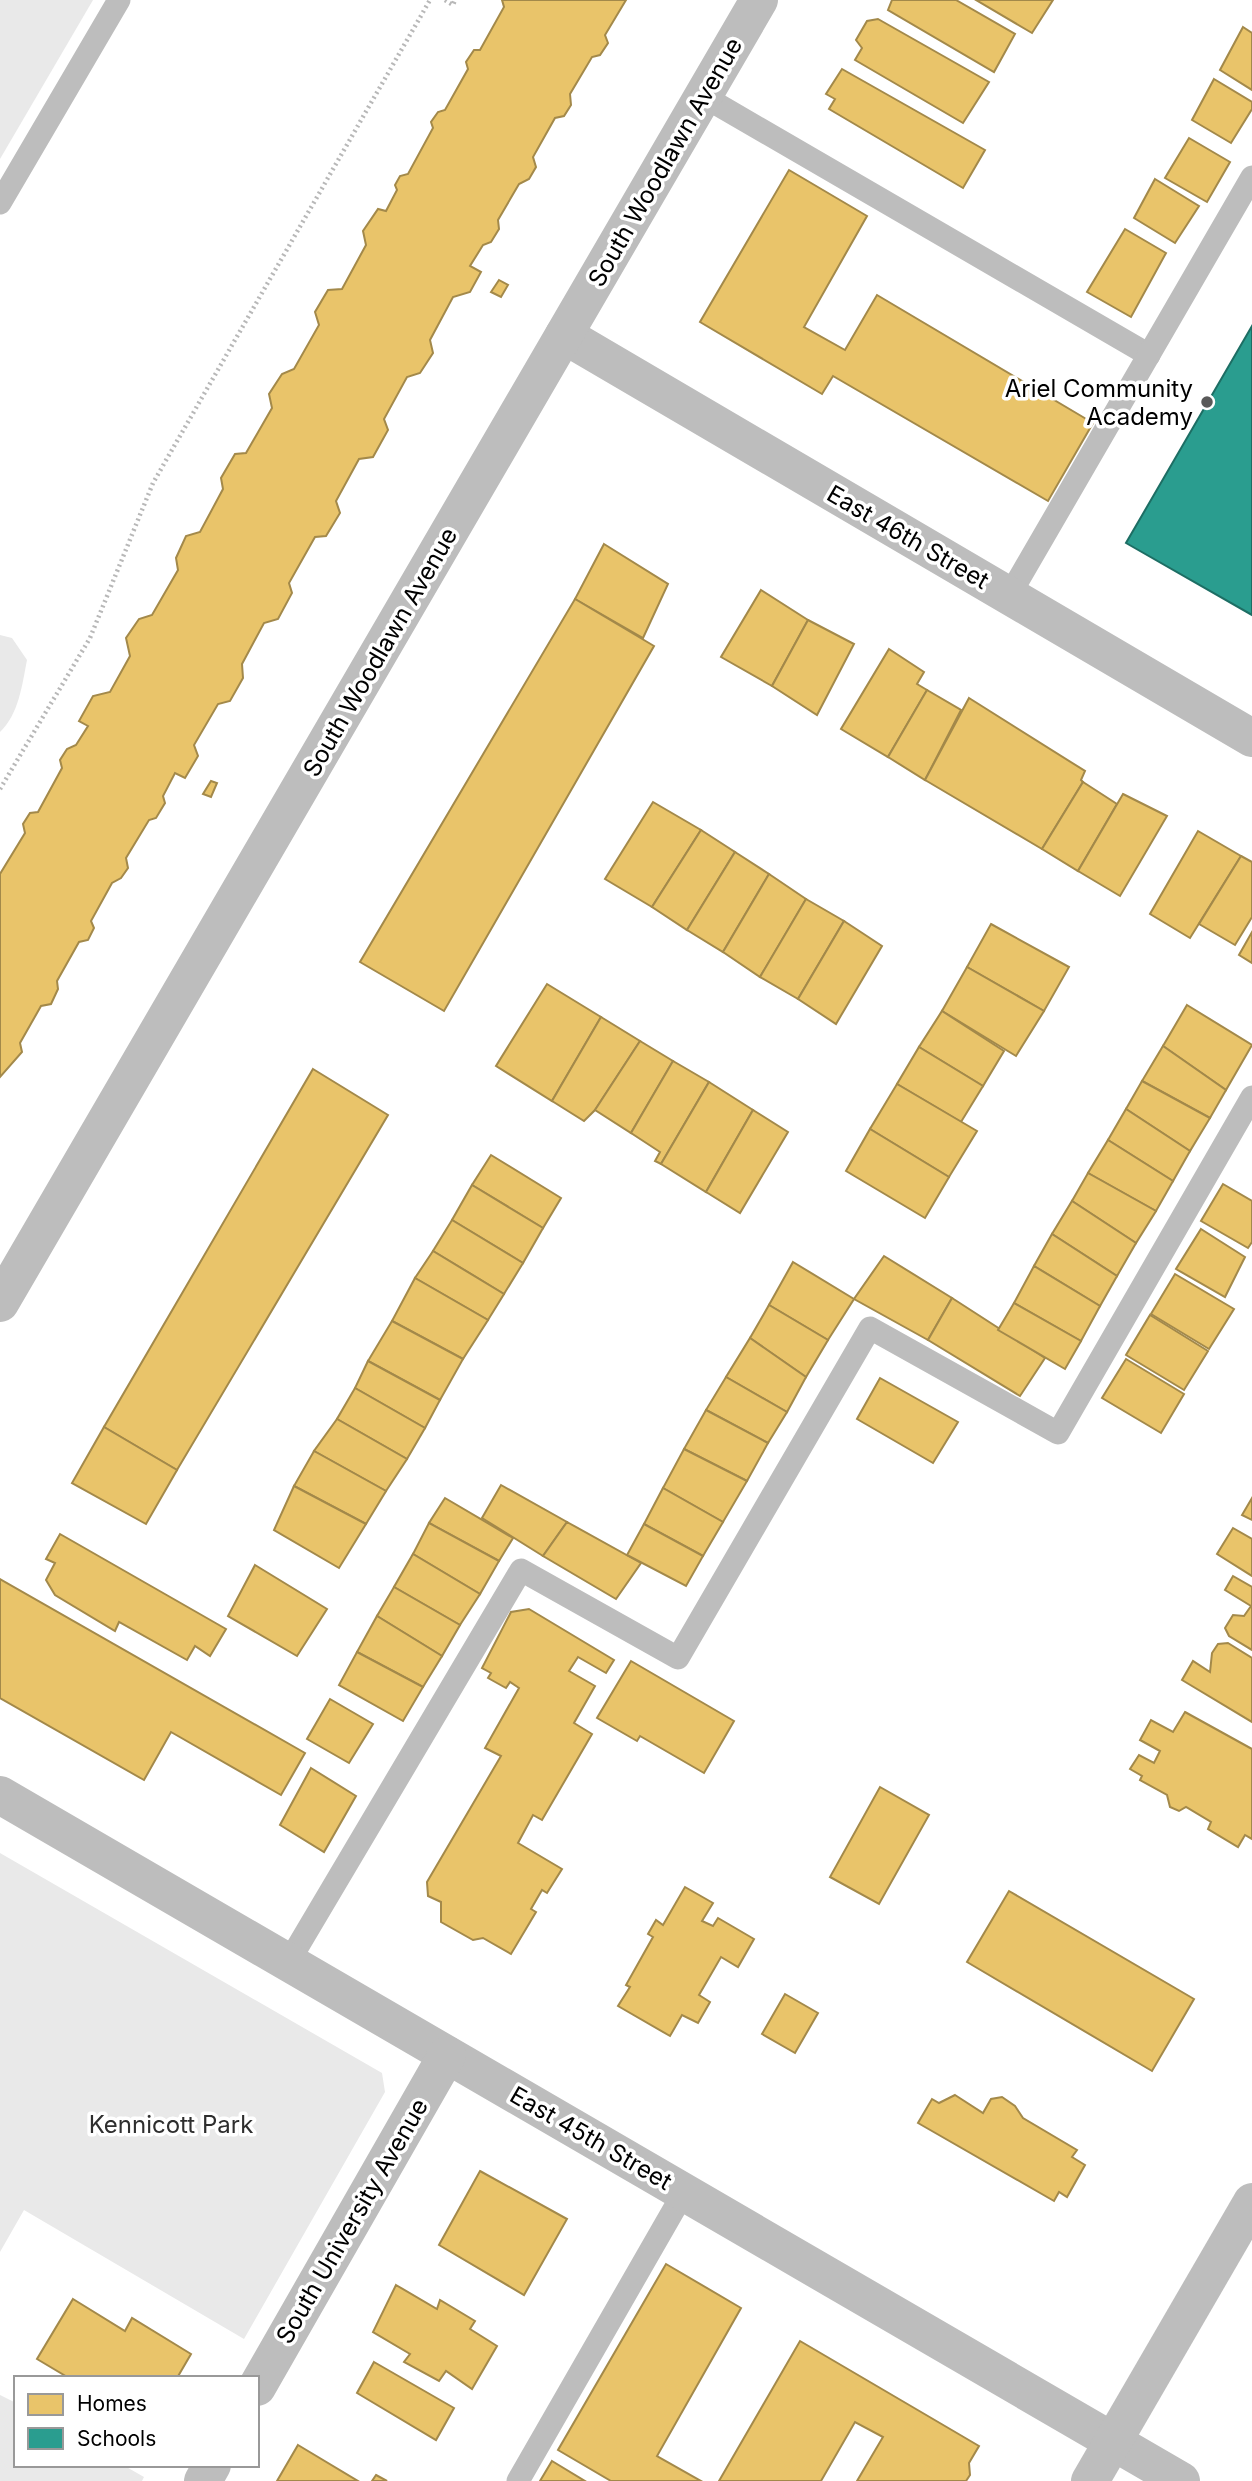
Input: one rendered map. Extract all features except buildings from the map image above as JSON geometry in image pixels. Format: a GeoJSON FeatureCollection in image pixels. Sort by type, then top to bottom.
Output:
{"type":"FeatureCollection","features":[{"type":"Feature","properties":{"kind":"street","name":"South Woodlawn Avenue"},"geometry":{"type":"LineString","coordinates":[[0,1303],[759,0]]}},
{"type":"Feature","properties":{"kind":"street","name":"East 46th Street"},"geometry":{"type":"LineString","coordinates":[[564,335],[1252,738]]}},
{"type":"Feature","properties":{"kind":"street","name":"East 45th Street"},"geometry":{"type":"LineString","coordinates":[[0,1796],[1181,2481]]}},
{"type":"Feature","properties":{"kind":"street","name":"South University Avenue"},"geometry":{"type":"LineString","coordinates":[[259,2384],[447,2055]]}},
{"type":"Feature","properties":{"kind":"street"},"geometry":{"type":"LineString","coordinates":[[1090,2481],[1252,2202]]}},
{"type":"Feature","properties":{"kind":"lane"},"geometry":{"type":"LineString","coordinates":[[0,203],[119,0]]}},
{"type":"Feature","properties":{"kind":"lane"},"geometry":{"type":"LineString","coordinates":[[703,96],[1149,355]]}},
{"type":"Feature","properties":{"kind":"lane"},"geometry":{"type":"LineString","coordinates":[[1009,596],[1252,177]]}},
{"type":"Feature","properties":{"kind":"lane"},"geometry":{"type":"LineString","coordinates":[[288,1963],[521,1570],[678,1658],[870,1328],[1058,1433],[1252,1097]]}},
{"type":"Feature","properties":{"kind":"lane"},"geometry":{"type":"LineString","coordinates":[[518,2481],[684,2192]]}},
{"type":"Feature","properties":{"kind":"path"},"geometry":{"type":"LineString","coordinates":[[0,789],[90,638],[153,483],[430,0]]}},
{"type":"Feature","properties":{"kind":"path"},"geometry":{"type":"LineString","coordinates":[[445,0],[453,5],[455,0]]}},
{"type":"Feature","properties":{"kind":"green space"},"geometry":{"type":"Polygon","coordinates":[[[0,0],[93,0],[0,159],[0,0]]]}},
{"type":"Feature","properties":{"kind":"green space"},"geometry":{"type":"Polygon","coordinates":[[[0,635],[12,638],[27,660],[16,708],[0,732],[0,635]]]}},
{"type":"Feature","properties":{"kind":"green space","name":"Kennicott Park"},"geometry":{"type":"Polygon","coordinates":[[[0,1853],[382,2073],[385,2092],[244,2339],[24,2210],[0,2252],[0,1853]]]}},
{"type":"Feature","properties":{"kind":"green space"},"geometry":{"type":"Polygon","coordinates":[[[0,2395],[14,2402],[14,2467],[126,2467],[144,2477],[142,2481],[0,2481],[0,2395]]]}},
{"type":"Feature","properties":{"kind":"place","name":"Ariel Community Academy"},"geometry":{"type":"Point","coordinates":[1207,402]}}]}
